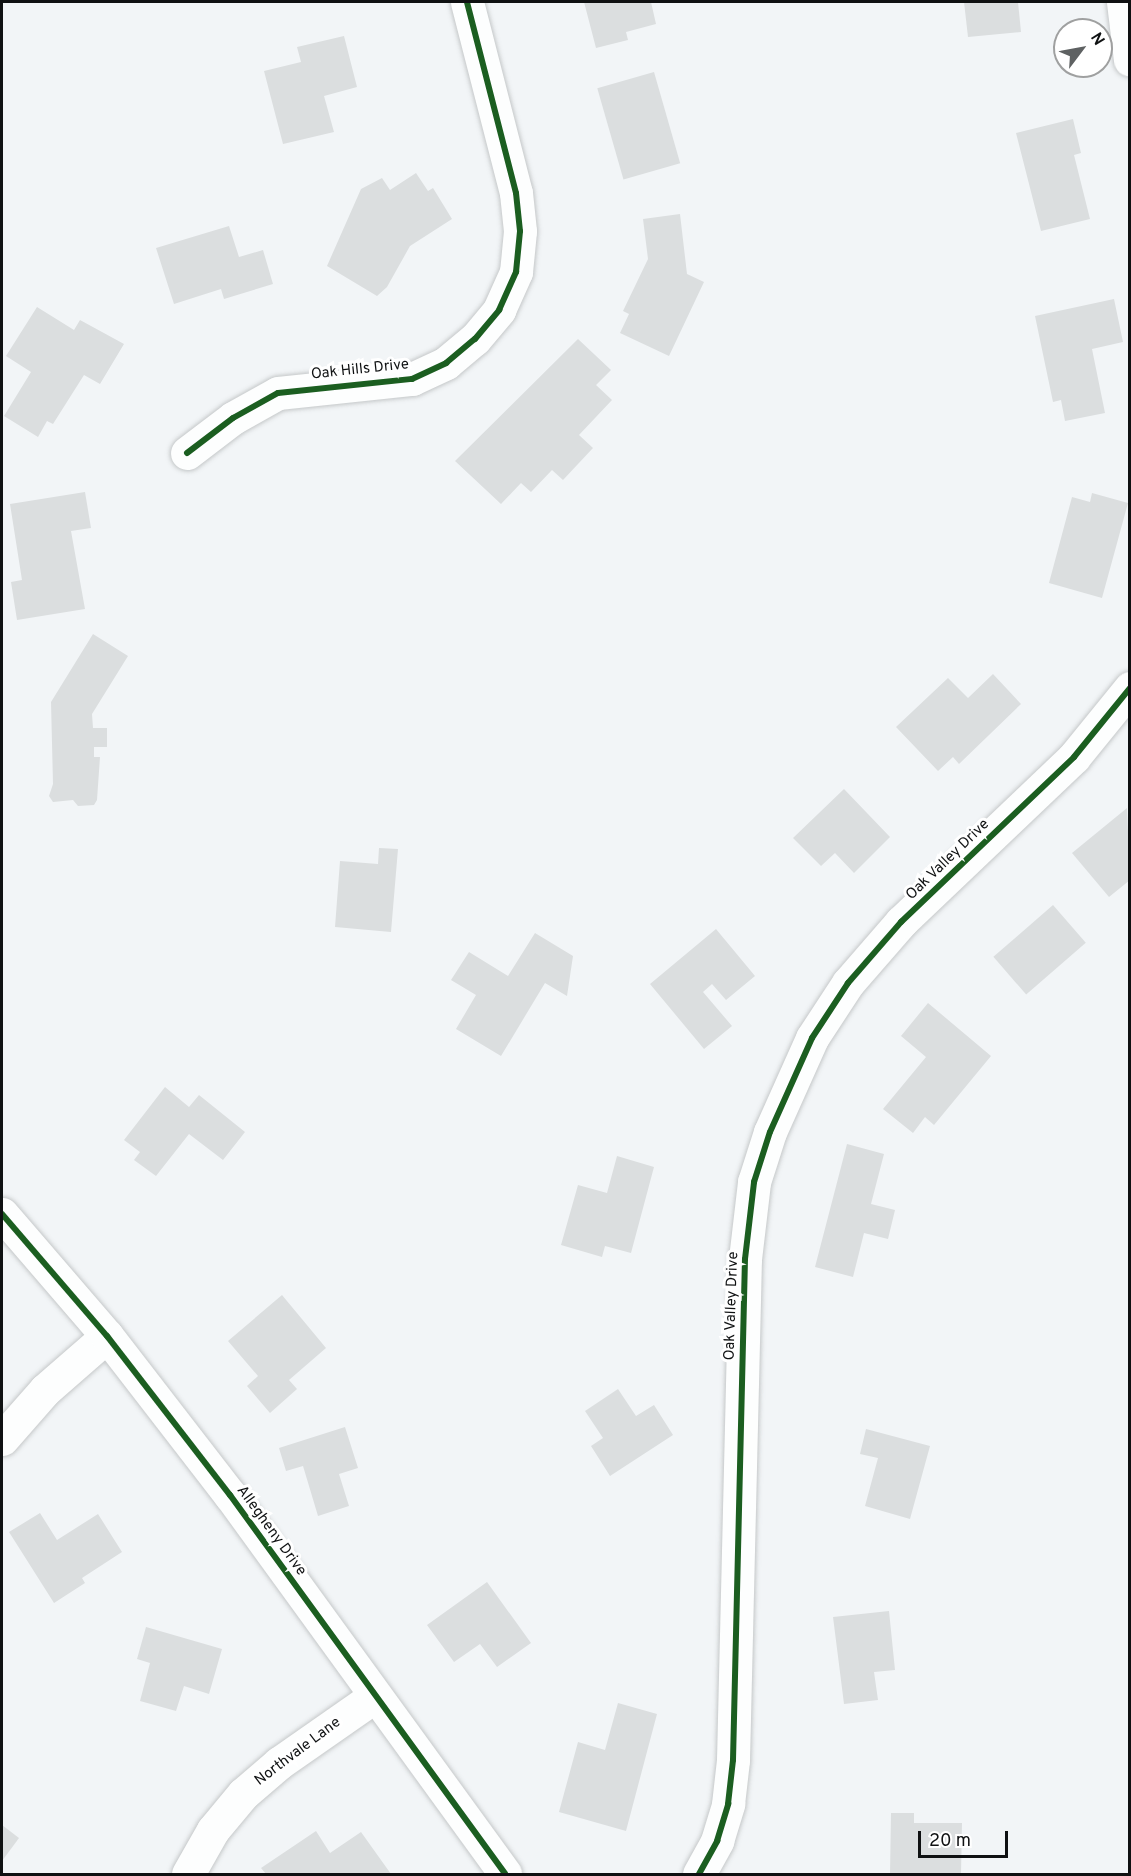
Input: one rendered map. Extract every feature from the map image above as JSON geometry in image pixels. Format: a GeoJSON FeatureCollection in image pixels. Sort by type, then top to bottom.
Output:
{"type":"FeatureCollection","features":[{"type":"Feature","properties":{"kind":"street","name":"Oak Hills Drive"},"geometry":{"type":"LineString","coordinates":[[187,453],[233,418],[278,393],[412,379],[446,363],[475,339],[499,310],[516,272],[520,231],[516,193],[467,2]]}},
{"type":"Feature","properties":{"kind":"street"},"geometry":{"type":"LineString","coordinates":[[1123,2],[1130,60]]}},
{"type":"Feature","properties":{"kind":"street","name":"Oak Valley Drive"},"geometry":{"type":"LineString","coordinates":[[699,1875],[717,1840],[728,1804],[733,1760],[745,1259],[754,1182],[770,1132],[812,1038],[848,983],[902,922],[1074,757],[1130,688]]}},
{"type":"Feature","properties":{"kind":"street","name":"Allegheny Drive"},"geometry":{"type":"LineString","coordinates":[[2,1214],[107,1336],[230,1495],[504,1875]]}},
{"type":"Feature","properties":{"kind":"street"},"geometry":{"type":"LineString","coordinates":[[2,1439],[45,1390],[107,1336]]}},
{"type":"Feature","properties":{"kind":"street","name":"Northvale Lane"},"geometry":{"type":"LineString","coordinates":[[188,1875],[213,1830],[243,1794],[279,1763],[375,1696]]}},
{"type":"Feature","properties":{"kind":"building"},"geometry":{"type":"Polygon","coordinates":[[[584,2],[651,2],[656,24],[626,32],[628,40],[596,48],[584,2]]]}},
{"type":"Feature","properties":{"kind":"building"},"geometry":{"type":"Polygon","coordinates":[[[964,2],[1018,2],[1021,32],[968,37],[964,2]]]}},
{"type":"Feature","properties":{"kind":"building"},"geometry":{"type":"Polygon","coordinates":[[[344,36],[357,87],[324,96],[334,132],[283,144],[264,71],[301,62],[297,47],[344,36]]]}},
{"type":"Feature","properties":{"kind":"building"},"geometry":{"type":"Polygon","coordinates":[[[654,72],[680,163],[623,180],[597,88],[654,72]]]}},
{"type":"Feature","properties":{"kind":"building"},"geometry":{"type":"Polygon","coordinates":[[[1073,119],[1081,153],[1074,155],[1090,219],[1041,231],[1016,133],[1073,119]]]}},
{"type":"Feature","properties":{"kind":"building"},"geometry":{"type":"Polygon","coordinates":[[[416,173],[428,191],[433,188],[452,219],[410,246],[387,287],[377,296],[327,266],[361,189],[382,178],[390,190],[416,173]]]}},
{"type":"Feature","properties":{"kind":"building"},"geometry":{"type":"Polygon","coordinates":[[[680,214],[687,274],[704,282],[669,356],[620,333],[629,314],[623,311],[648,259],[643,219],[680,214]]]}},
{"type":"Feature","properties":{"kind":"building"},"geometry":{"type":"Polygon","coordinates":[[[229,226],[239,257],[263,250],[273,284],[224,299],[221,289],[174,304],[156,248],[229,226]]]}},
{"type":"Feature","properties":{"kind":"building"},"geometry":{"type":"Polygon","coordinates":[[[1114,299],[1123,342],[1092,349],[1105,413],[1065,421],[1061,400],[1053,402],[1035,316],[1114,299]]]}},
{"type":"Feature","properties":{"kind":"building"},"geometry":{"type":"Polygon","coordinates":[[[37,307],[74,330],[80,320],[124,344],[100,384],[84,375],[53,424],[47,421],[38,437],[4,416],[31,372],[6,356],[37,307]]]}},
{"type":"Feature","properties":{"kind":"building"},"geometry":{"type":"Polygon","coordinates":[[[578,339],[611,370],[596,385],[612,400],[579,435],[593,448],[563,480],[552,470],[531,492],[521,483],[501,504],[455,461],[578,339]]]}},
{"type":"Feature","properties":{"kind":"building"},"geometry":{"type":"Polygon","coordinates":[[[85,492],[91,528],[71,531],[85,609],[17,620],[11,582],[22,580],[10,504],[85,492]]]}},
{"type":"Feature","properties":{"kind":"building"},"geometry":{"type":"Polygon","coordinates":[[[1092,493],[1128,503],[1102,598],[1049,583],[1072,497],[1090,502],[1092,493]]]}},
{"type":"Feature","properties":{"kind":"building"},"geometry":{"type":"Polygon","coordinates":[[[93,634],[128,656],[92,714],[93,728],[107,728],[107,747],[94,747],[94,757],[100,757],[97,800],[94,805],[78,806],[73,800],[53,802],[49,796],[53,784],[51,702],[93,634]]]}},
{"type":"Feature","properties":{"kind":"building"},"geometry":{"type":"Polygon","coordinates":[[[993,674],[1021,704],[959,764],[953,757],[938,771],[896,727],[948,678],[968,698],[993,674]]]}},
{"type":"Feature","properties":{"kind":"building"},"geometry":{"type":"Polygon","coordinates":[[[844,789],[890,837],[854,873],[835,853],[821,866],[793,838],[844,789]]]}},
{"type":"Feature","properties":{"kind":"building"},"geometry":{"type":"Polygon","coordinates":[[[1127,808],[1130,880],[1109,897],[1072,853],[1127,808]]]}},
{"type":"Feature","properties":{"kind":"building"},"geometry":{"type":"Polygon","coordinates":[[[379,848],[398,849],[391,932],[335,927],[340,861],[378,864],[379,848]]]}},
{"type":"Feature","properties":{"kind":"building"},"geometry":{"type":"Polygon","coordinates":[[[1053,905],[1086,943],[1026,995],[993,957],[1053,905]]]}},
{"type":"Feature","properties":{"kind":"building"},"geometry":{"type":"Polygon","coordinates":[[[716,929],[755,976],[726,1000],[712,984],[703,992],[732,1026],[704,1049],[650,984],[716,929]]]}},
{"type":"Feature","properties":{"kind":"building"},"geometry":{"type":"Polygon","coordinates":[[[535,933],[573,956],[567,996],[545,983],[501,1056],[456,1029],[476,995],[451,980],[469,952],[508,976],[535,933]]]}},
{"type":"Feature","properties":{"kind":"building"},"geometry":{"type":"Polygon","coordinates":[[[928,1003],[991,1056],[934,1125],[925,1117],[913,1133],[883,1109],[926,1057],[901,1036],[928,1003]]]}},
{"type":"Feature","properties":{"kind":"building"},"geometry":{"type":"Polygon","coordinates":[[[165,1087],[189,1107],[199,1095],[245,1132],[223,1160],[189,1134],[156,1176],[134,1160],[140,1152],[124,1140],[165,1087]]]}},
{"type":"Feature","properties":{"kind":"building"},"geometry":{"type":"Polygon","coordinates":[[[847,1144],[884,1154],[871,1204],[895,1210],[888,1239],[864,1233],[853,1277],[815,1267],[847,1144]]]}},
{"type":"Feature","properties":{"kind":"building"},"geometry":{"type":"Polygon","coordinates":[[[617,1156],[654,1167],[631,1253],[605,1246],[602,1257],[561,1245],[578,1185],[607,1193],[617,1156]]]}},
{"type":"Feature","properties":{"kind":"building"},"geometry":{"type":"Polygon","coordinates":[[[282,1295],[326,1348],[289,1380],[297,1389],[270,1413],[247,1386],[258,1376],[228,1341],[282,1295]]]}},
{"type":"Feature","properties":{"kind":"building"},"geometry":{"type":"Polygon","coordinates":[[[618,1389],[636,1416],[654,1405],[673,1435],[610,1476],[591,1446],[603,1438],[585,1411],[618,1389]]]}},
{"type":"Feature","properties":{"kind":"building"},"geometry":{"type":"Polygon","coordinates":[[[345,1427],[358,1468],[339,1474],[349,1506],[318,1516],[303,1466],[286,1471],[279,1448],[345,1427]]]}},
{"type":"Feature","properties":{"kind":"building"},"geometry":{"type":"Polygon","coordinates":[[[866,1429],[930,1446],[910,1519],[865,1506],[878,1458],[860,1454],[866,1429]]]}},
{"type":"Feature","properties":{"kind":"building"},"geometry":{"type":"Polygon","coordinates":[[[40,1513],[57,1540],[98,1514],[122,1552],[82,1578],[85,1583],[54,1603],[9,1532],[40,1513]]]}},
{"type":"Feature","properties":{"kind":"building"},"geometry":{"type":"Polygon","coordinates":[[[487,1582],[531,1643],[497,1667],[480,1644],[454,1662],[427,1625],[487,1582]]]}},
{"type":"Feature","properties":{"kind":"building"},"geometry":{"type":"Polygon","coordinates":[[[889,1611],[895,1670],[874,1672],[878,1700],[844,1704],[833,1617],[889,1611]]]}},
{"type":"Feature","properties":{"kind":"building"},"geometry":{"type":"Polygon","coordinates":[[[146,1627],[222,1649],[209,1694],[184,1686],[176,1711],[140,1701],[150,1663],[137,1659],[146,1627]]]}},
{"type":"Feature","properties":{"kind":"building"},"geometry":{"type":"Polygon","coordinates":[[[618,1703],[657,1714],[626,1831],[559,1812],[578,1742],[605,1750],[618,1703]]]}},
{"type":"Feature","properties":{"kind":"building"},"geometry":{"type":"Polygon","coordinates":[[[891,1813],[914,1813],[914,1823],[962,1823],[961,1874],[890,1874],[891,1813]]]}},
{"type":"Feature","properties":{"kind":"building"},"geometry":{"type":"Polygon","coordinates":[[[2,1825],[19,1838],[2,1861],[2,1825]]]}},
{"type":"Feature","properties":{"kind":"building"},"geometry":{"type":"Polygon","coordinates":[[[316,1831],[330,1853],[361,1832],[391,1874],[266,1874],[261,1868],[316,1831]]]}},
{"type":"Feature","properties":{"kind":"cycle path"},"geometry":{"type":"LineString","coordinates":[[187,453],[233,418],[278,393],[412,379],[446,363],[475,339],[499,310],[516,272],[520,231],[516,193],[467,2]]}},
{"type":"Feature","properties":{"kind":"cycle path"},"geometry":{"type":"LineString","coordinates":[[699,1874],[717,1841],[728,1804],[733,1760],[745,1259],[754,1182],[770,1132],[812,1038],[848,983],[901,922],[1074,757],[1130,688]]}},
{"type":"Feature","properties":{"kind":"cycle path"},"geometry":{"type":"LineString","coordinates":[[2,1214],[107,1336],[230,1495],[505,1874]]}}]}
